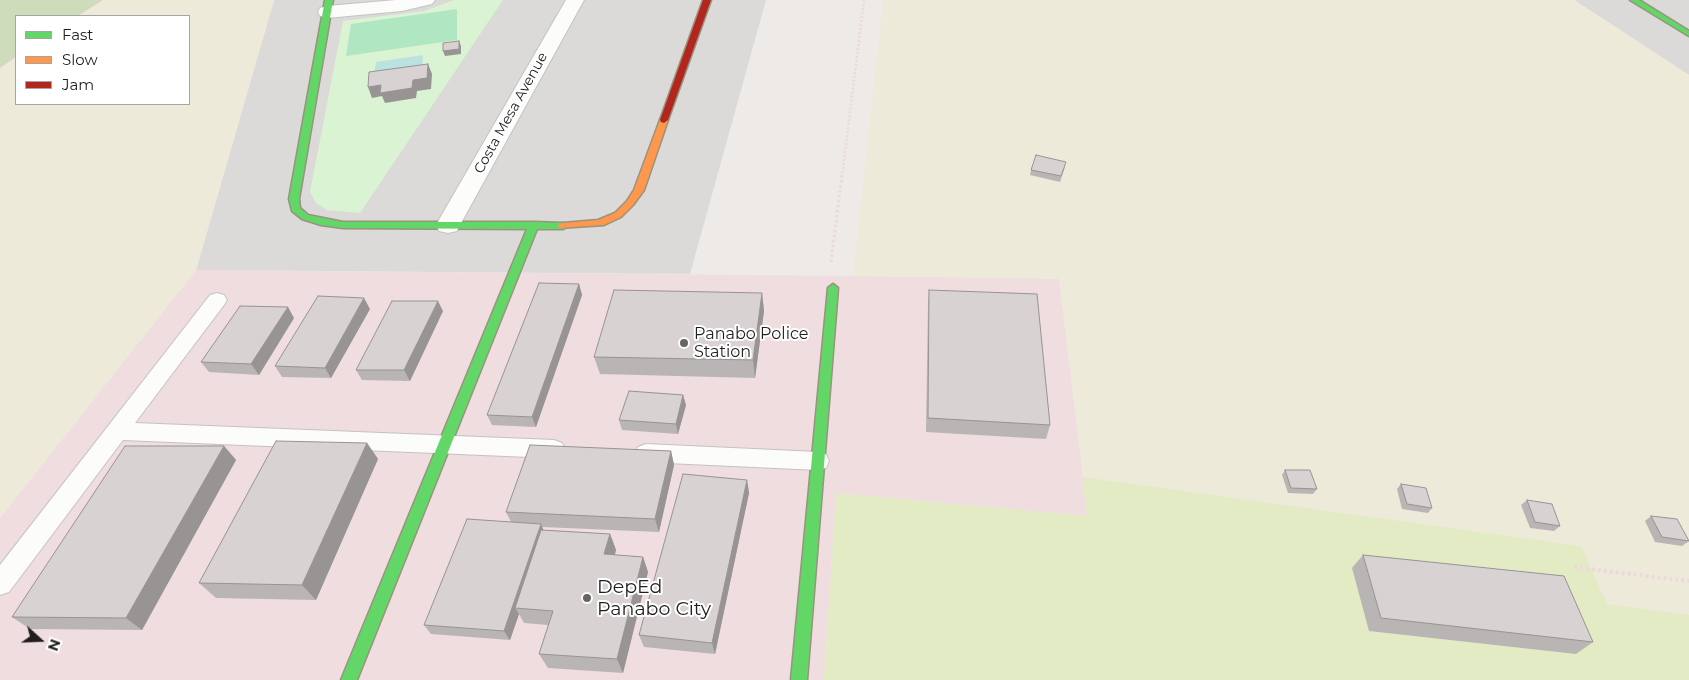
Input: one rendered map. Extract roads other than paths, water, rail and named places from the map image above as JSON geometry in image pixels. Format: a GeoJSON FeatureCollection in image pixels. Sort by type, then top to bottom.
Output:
{"type":"FeatureCollection","features":[{"type":"Feature","properties":{"kind":"street"},"geometry":{"type":"LineString","coordinates":[[426,0],[402,5],[328,6],[294,199],[295,209],[305,217],[321,222],[343,225],[579,226],[600,222],[618,215],[639,190],[707,0]]}},
{"type":"Feature","properties":{"kind":"street","name":"Costa Mesa Avenue"},"geometry":{"type":"LineString","coordinates":[[448,225],[574,0]]}},
{"type":"Feature","properties":{"kind":"street"},"geometry":{"type":"LineString","coordinates":[[1634,0],[1689,34]]}},
{"type":"Feature","properties":{"kind":"street"},"geometry":{"type":"LineString","coordinates":[[349,680],[534,225]]}},
{"type":"Feature","properties":{"kind":"street"},"geometry":{"type":"LineString","coordinates":[[799,680],[833,288]]}},
{"type":"Feature","properties":{"kind":"lane"},"geometry":{"type":"LineString","coordinates":[[0,584],[217,300]]}},
{"type":"Feature","properties":{"kind":"lane"},"geometry":{"type":"LineString","coordinates":[[117,431],[572,450]]}},
{"type":"Feature","properties":{"kind":"lane"},"geometry":{"type":"LineString","coordinates":[[622,452],[818,460]]}},
{"type":"Feature","properties":{"kind":"water"},"geometry":{"type":"Polygon","coordinates":[[[423,55],[422,68],[374,75],[376,62],[423,55]]]}},
{"type":"Feature","properties":{"kind":"place","name":"Panabo Police Station"},"geometry":{"type":"Point","coordinates":[684,343]}},
{"type":"Feature","properties":{"kind":"place","name":"DepEd Panabo City"},"geometry":{"type":"Point","coordinates":[587,598]}}]}
